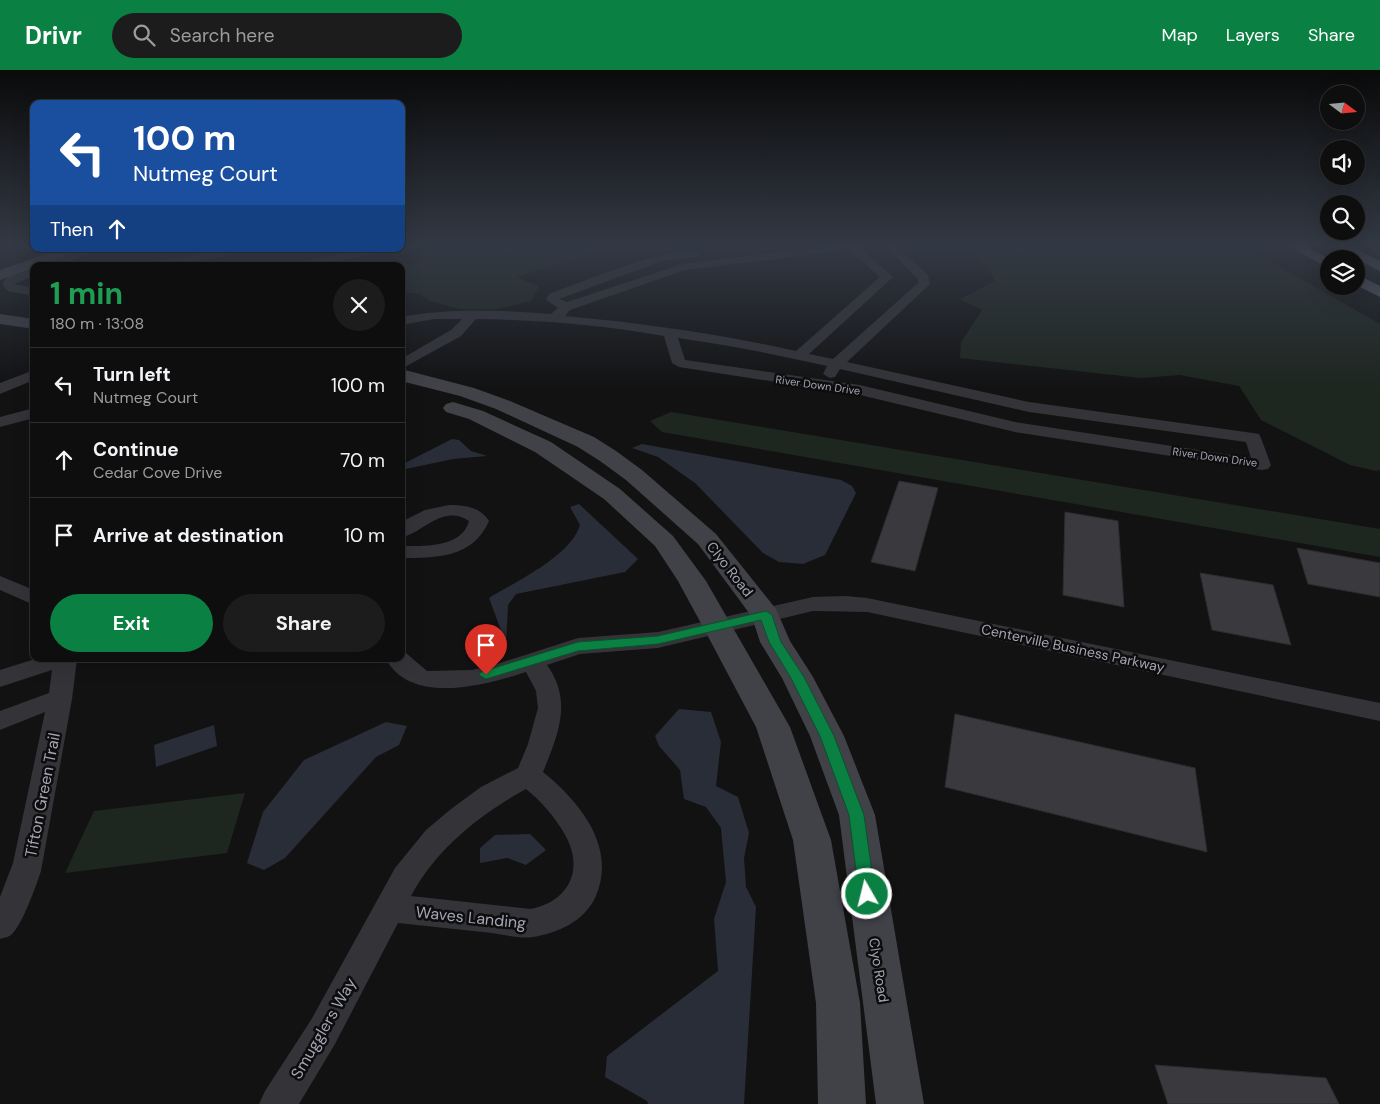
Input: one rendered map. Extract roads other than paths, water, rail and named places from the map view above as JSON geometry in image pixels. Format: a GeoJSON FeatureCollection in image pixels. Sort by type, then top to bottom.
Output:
{"type":"FeatureCollection","features":[{"type":"Feature","properties":{"kind":"street"},"geometry":{"type":"LineString","coordinates":[[566,292],[553,297],[552,300],[566,307]]}},
{"type":"Feature","properties":{"kind":"street"},"geometry":{"type":"LineString","coordinates":[[553,320],[566,307],[610,292]]}},
{"type":"Feature","properties":{"kind":"street"},"geometry":{"type":"LineString","coordinates":[[797,357],[870,292]]}},
{"type":"Feature","properties":{"kind":"street"},"geometry":{"type":"LineString","coordinates":[[823,385],[835,365],[915,292]]}},
{"type":"Feature","properties":{"kind":"street"},"geometry":{"type":"LineString","coordinates":[[0,308],[30,312]]}},
{"type":"Feature","properties":{"kind":"street"},"geometry":{"type":"LineString","coordinates":[[405,363],[456,333],[470,318]]}},
{"type":"Feature","properties":{"kind":"street","name":"River Down Drive"},"geometry":{"type":"LineString","coordinates":[[405,320],[470,318],[522,324],[553,320],[622,325],[743,343],[797,357],[1029,407],[1253,438],[1262,465],[1015,428],[860,390],[678,363],[670,333]]}},
{"type":"Feature","properties":{"kind":"street"},"geometry":{"type":"LineString","coordinates":[[0,319],[30,323]]}},
{"type":"Feature","properties":{"kind":"street"},"geometry":{"type":"LineString","coordinates":[[0,390],[30,376]]}},
{"type":"Feature","properties":{"kind":"street","name":"Clyo Road"},"geometry":{"type":"LineString","coordinates":[[405,376],[467,392],[503,405],[586,442],[608,456],[647,485],[707,539],[766,615],[775,642],[797,677],[827,736],[857,815],[900,1104]]}},
{"type":"Feature","properties":{"kind":"street"},"geometry":{"type":"LineString","coordinates":[[405,393],[476,415],[543,447],[612,494],[664,540],[692,582],[773,727],[812,840],[838,1003],[842,1104]]}},
{"type":"Feature","properties":{"kind":"street"},"geometry":{"type":"LineString","coordinates":[[0,422],[30,414]]}},
{"type":"Feature","properties":{"kind":"street"},"geometry":{"type":"LineString","coordinates":[[405,529],[417,520],[438,511],[470,513],[479,521],[477,528],[463,543],[435,551],[405,552]]}},
{"type":"Feature","properties":{"kind":"street"},"geometry":{"type":"LineString","coordinates":[[0,582],[30,596]]}},
{"type":"Feature","properties":{"kind":"street","name":"Centerville Business Parkway"},"geometry":{"type":"LineString","coordinates":[[401,662],[414,675],[440,680],[500,672],[578,646],[658,640],[825,603],[867,605],[1380,712]]}},
{"type":"Feature","properties":{"kind":"street"},"geometry":{"type":"LineString","coordinates":[[0,679],[51,662]]}},
{"type":"Feature","properties":{"kind":"street","name":"Tifton Green Trail"},"geometry":{"type":"LineString","coordinates":[[0,925],[20,889],[28,863],[66,662]]}},
{"type":"Feature","properties":{"kind":"street"},"geometry":{"type":"LineString","coordinates":[[528,775],[542,744],[550,708],[548,691],[542,676],[532,662]]}},
{"type":"Feature","properties":{"kind":"street"},"geometry":{"type":"LineString","coordinates":[[0,721],[39,704],[60,699]]}},
{"type":"Feature","properties":{"kind":"street","name":"Waves Landing"},"geometry":{"type":"LineString","coordinates":[[388,908],[531,923],[549,920],[564,912],[579,897],[587,880],[590,864],[586,848],[567,812],[549,792],[528,775]]}},
{"type":"Feature","properties":{"kind":"street","name":"Smugglers Way"},"geometry":{"type":"LineString","coordinates":[[278,1104],[323,1032],[406,877],[436,840],[461,816],[491,795],[528,775]]}}]}
